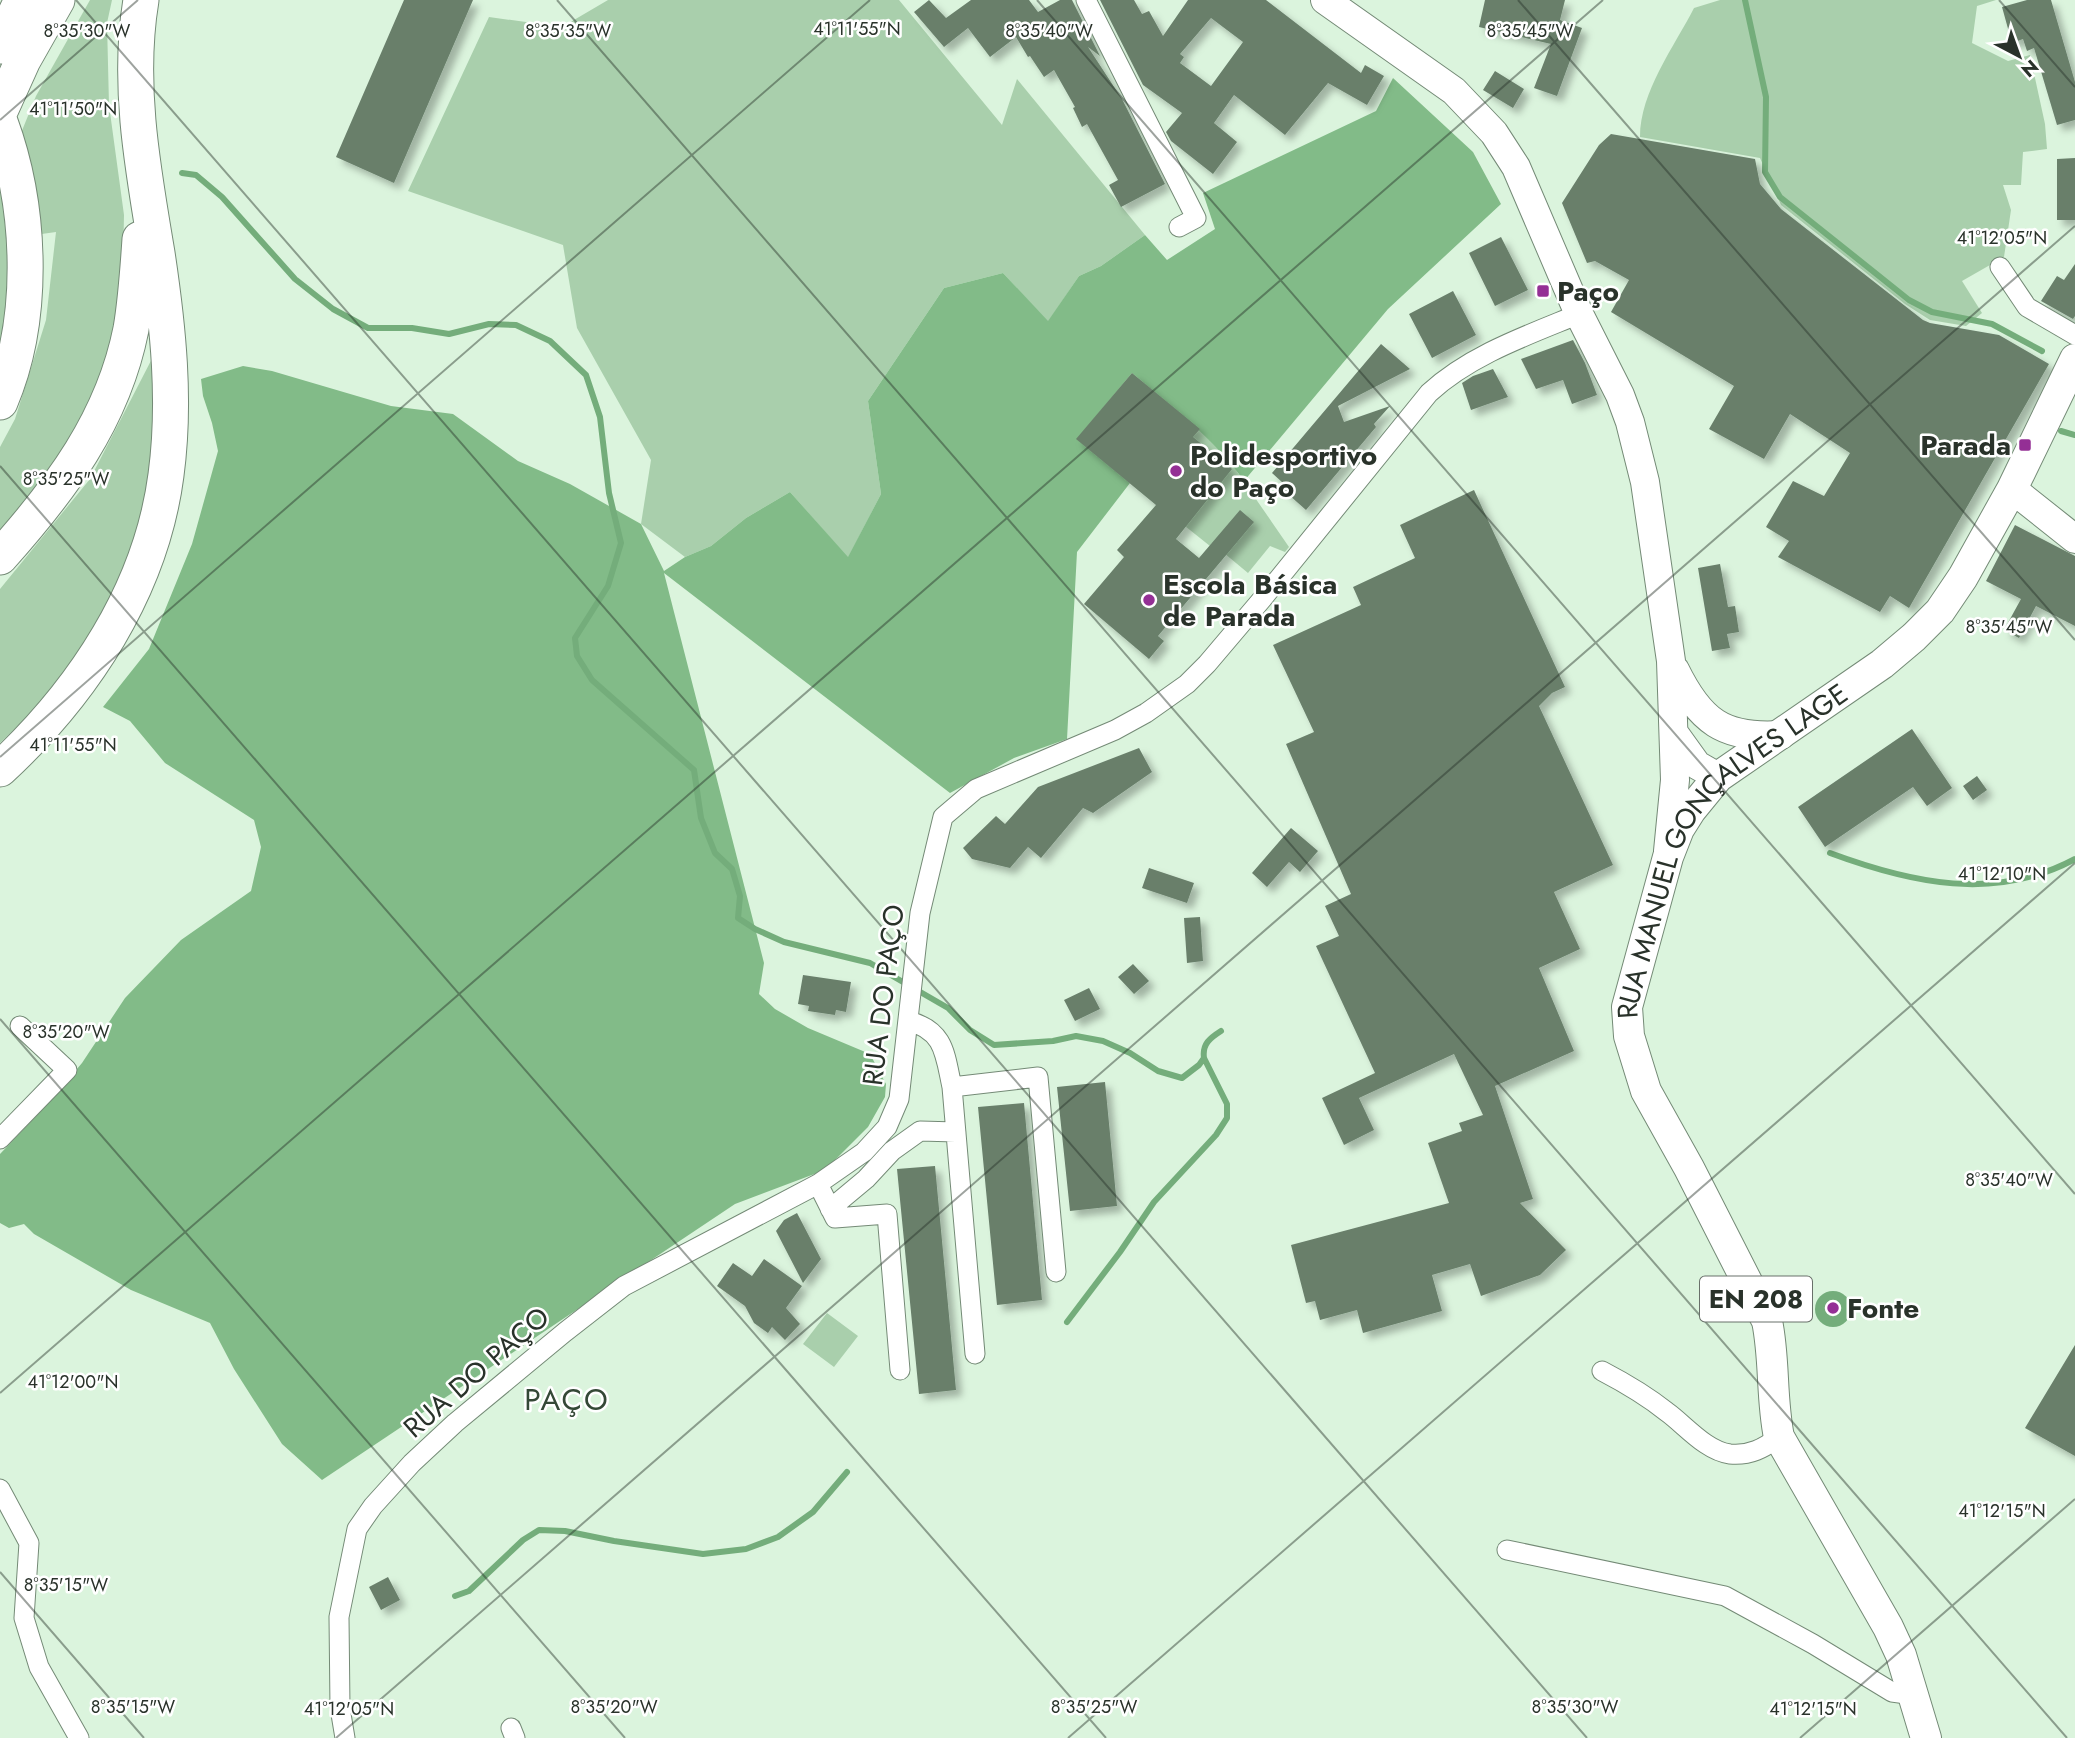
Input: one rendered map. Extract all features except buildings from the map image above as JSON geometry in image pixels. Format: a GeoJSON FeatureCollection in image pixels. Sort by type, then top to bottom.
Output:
{"type":"FeatureCollection","features":[{"type":"Feature","properties":{"kind":"highway"},"geometry":{"type":"LineString","coordinates":[[0,46],[22,0]]}},
{"type":"Feature","properties":{"kind":"highway"},"geometry":{"type":"LineString","coordinates":[[0,111],[23,60],[57,0]]}},
{"type":"Feature","properties":{"kind":"highway"},"geometry":{"type":"LineString","coordinates":[[0,769],[32,739],[60,707],[109,636],[129,599],[145,559],[166,477],[171,394],[164,307],[139,141],[136,52],[141,0]]}},
{"type":"Feature","properties":{"kind":"highway"},"geometry":{"type":"LineString","coordinates":[[0,122],[14,169],[25,239],[26,272],[20,329],[0,402]]}},
{"type":"Feature","properties":{"kind":"highway"},"geometry":{"type":"LineString","coordinates":[[0,557],[56,491],[82,455],[103,415],[119,374],[131,330],[137,287],[144,182]]}},
{"type":"Feature","properties":{"kind":"main road","name":"RUA MANUEL GONÇALVES LAGE"},"geometry":{"type":"LineString","coordinates":[[1926,1738],[1901,1655],[1888,1627],[1779,1437],[1775,1418],[1772,1342],[1767,1321],[1689,1168],[1646,1091],[1629,1036],[1627,1007],[1668,857],[1679,829],[1691,810],[1718,777],[1882,664],[1940,611],[1963,577],[2012,489],[2075,359]]}},
{"type":"Feature","properties":{"kind":"street"},"geometry":{"type":"LineString","coordinates":[[1086,0],[1196,218],[1179,227]]}},
{"type":"Feature","properties":{"kind":"street"},"geometry":{"type":"LineString","coordinates":[[1325,0],[1454,91],[1488,125],[1516,167],[1579,314],[1620,395],[1638,449],[1645,482],[1671,661],[1675,780],[1668,857]]}},
{"type":"Feature","properties":{"kind":"street"},"geometry":{"type":"LineString","coordinates":[[2000,267],[2027,307],[2075,335]]}},
{"type":"Feature","properties":{"kind":"street","name":"RUA DO PAÇO"},"geometry":{"type":"LineString","coordinates":[[345,1738],[340,1708],[339,1617],[356,1529],[373,1506],[412,1463],[455,1423],[624,1286],[818,1184],[864,1152],[887,1127],[899,1099],[919,913],[943,817],[976,789],[1115,730],[1146,713],[1187,684],[1263,598],[1429,393],[1445,378],[1464,366],[1579,314]]}},
{"type":"Feature","properties":{"kind":"street"},"geometry":{"type":"LineString","coordinates":[[2012,489],[2075,539]]}},
{"type":"Feature","properties":{"kind":"street"},"geometry":{"type":"LineString","coordinates":[[1671,661],[1695,705],[1716,722],[1741,735],[1781,735]]}},
{"type":"Feature","properties":{"kind":"street"},"geometry":{"type":"LineString","coordinates":[[1674,733],[1697,765],[1718,777]]}},
{"type":"Feature","properties":{"kind":"street"},"geometry":{"type":"LineString","coordinates":[[908,1021],[922,1024],[943,1046],[952,1087],[975,1354]]}},
{"type":"Feature","properties":{"kind":"street"},"geometry":{"type":"LineString","coordinates":[[0,1139],[67,1070],[20,1026]]}},
{"type":"Feature","properties":{"kind":"street"},"geometry":{"type":"LineString","coordinates":[[952,1087],[1038,1077],[1056,1272]]}},
{"type":"Feature","properties":{"kind":"street"},"geometry":{"type":"LineString","coordinates":[[830,1209],[866,1179],[892,1151],[920,1131],[956,1132]]}},
{"type":"Feature","properties":{"kind":"street"},"geometry":{"type":"LineString","coordinates":[[818,1184],[835,1219],[887,1214],[900,1370]]}},
{"type":"Feature","properties":{"kind":"street"},"geometry":{"type":"LineString","coordinates":[[1602,1371],[1667,1411],[1707,1444],[1728,1454],[1759,1452],[1779,1437]]}},
{"type":"Feature","properties":{"kind":"street"},"geometry":{"type":"LineString","coordinates":[[0,1489],[29,1543],[24,1618],[39,1667],[79,1738]]}},
{"type":"Feature","properties":{"kind":"street"},"geometry":{"type":"LineString","coordinates":[[1507,1550],[1726,1596],[1892,1692],[1914,1695]]}},
{"type":"Feature","properties":{"kind":"shaded area"},"geometry":{"type":"Polygon","coordinates":[[[90,0],[112,0],[107,23],[109,105],[124,215],[122,311],[105,372],[71,444],[0,531],[0,447],[15,419],[46,320],[56,232],[13,238],[9,292],[0,349],[0,185],[36,96],[90,0]]]}},
{"type":"Feature","properties":{"kind":"shaded area"},"geometry":{"type":"Polygon","coordinates":[[[608,0],[899,0],[1002,125],[1017,79],[1145,235],[1101,266],[1079,276],[1048,322],[1003,273],[944,288],[868,401],[881,494],[848,558],[790,492],[746,518],[711,546],[685,557],[641,524],[651,460],[577,328],[563,245],[408,191],[489,17],[562,27],[608,0]]]}},
{"type":"Feature","properties":{"kind":"shaded area"},"geometry":{"type":"Polygon","coordinates":[[[1720,0],[1996,0],[1977,6],[1972,43],[2008,61],[2030,55],[2045,124],[2047,149],[2023,152],[2021,185],[2003,185],[2011,210],[2004,257],[1962,281],[1982,313],[1966,326],[1930,320],[1905,304],[1781,205],[1760,158],[1640,137],[1646,103],[1652,87],[1694,8],[1720,0]]]}},
{"type":"Feature","properties":{"kind":"shaded area"},"geometry":{"type":"Polygon","coordinates":[[[1393,78],[1473,152],[1501,204],[1388,309],[1244,481],[1206,437],[1132,373],[1077,439],[1130,483],[1077,552],[1067,739],[1014,758],[950,793],[664,573],[764,963],[759,994],[775,1009],[808,1028],[870,1054],[886,1084],[885,1097],[868,1127],[825,1170],[735,1204],[322,1480],[282,1444],[234,1369],[210,1323],[131,1290],[34,1234],[24,1224],[9,1228],[0,1223],[0,1154],[82,1063],[125,998],[181,940],[251,891],[261,847],[254,820],[165,763],[130,721],[103,707],[149,649],[192,544],[218,451],[201,379],[243,366],[272,371],[391,406],[453,414],[518,461],[570,484],[641,524],[664,571],[685,557],[711,546],[746,518],[790,492],[848,557],[881,494],[868,401],[944,288],[1003,273],[1048,321],[1079,276],[1101,266],[1145,235],[1167,260],[1215,229],[1203,193],[1376,111],[1393,78]]]}},
{"type":"Feature","properties":{"kind":"shaded area"},"geometry":{"type":"Polygon","coordinates":[[[157,349],[154,470],[131,558],[94,636],[54,691],[0,743],[0,589],[90,479],[157,349]]]}},
{"type":"Feature","properties":{"kind":"shaded area","name":"Polidesportivo do Paço"},"geometry":{"type":"Polygon","coordinates":[[[1132,373],[1200,429],[1229,460],[1289,547],[1285,552],[1270,546],[1248,573],[1076,439],[1132,373]]]}},
{"type":"Feature","properties":{"kind":"shaded area"},"geometry":{"type":"Polygon","coordinates":[[[1833,1291],[1846,1296],[1851,1309],[1846,1322],[1833,1327],[1820,1322],[1815,1309],[1820,1296],[1833,1291]]]}},
{"type":"Feature","properties":{"kind":"shaded area"},"geometry":{"type":"Polygon","coordinates":[[[827,1313],[858,1336],[834,1367],[803,1344],[827,1313]]]}},
{"type":"Feature","properties":{"kind":"waterway"},"geometry":{"type":"LineString","coordinates":[[1745,0],[1766,97],[1765,172],[1780,197],[1909,300],[1932,312],[1992,324],[2042,351]]}},
{"type":"Feature","properties":{"kind":"waterway"},"geometry":{"type":"LineString","coordinates":[[182,173],[196,175],[222,197],[295,279],[333,309],[368,328],[412,328],[449,334],[489,324],[516,325],[550,341],[586,375],[600,417],[609,493],[621,543],[608,586],[575,638],[577,656],[592,680],[694,770],[701,818],[715,853],[732,869],[740,896],[738,918],[784,942],[870,963],[948,1008],[970,1030],[994,1045],[1053,1041],[1076,1036],[1103,1041],[1130,1053],[1158,1071],[1182,1078],[1204,1058]]}},
{"type":"Feature","properties":{"kind":"waterway"},"geometry":{"type":"LineString","coordinates":[[2061,431],[2075,435]]}},
{"type":"Feature","properties":{"kind":"waterway"},"geometry":{"type":"LineString","coordinates":[[1830,853],[1891,873],[1953,883],[1984,884],[2045,872],[2075,859]]}},
{"type":"Feature","properties":{"kind":"waterway"},"geometry":{"type":"LineString","coordinates":[[1067,1322],[1154,1202],[1216,1135],[1227,1118],[1227,1104],[1204,1058],[1204,1049],[1208,1042],[1221,1031]]}},
{"type":"Feature","properties":{"kind":"waterway"},"geometry":{"type":"LineString","coordinates":[[455,1596],[469,1591],[523,1540],[539,1530],[565,1531],[703,1554],[746,1549],[778,1537],[813,1512],[847,1472]]}},
{"type":"Feature","properties":{"kind":"place","name":"Paço"},"geometry":{"type":"Point","coordinates":[1543,291]}},
{"type":"Feature","properties":{"kind":"place","name":"Parada"},"geometry":{"type":"Point","coordinates":[2025,445]}},
{"type":"Feature","properties":{"kind":"place","name":"Polidesportivo do Paço"},"geometry":{"type":"Point","coordinates":[1176,471]}},
{"type":"Feature","properties":{"kind":"place","name":"Escola Básica de Parada"},"geometry":{"type":"Point","coordinates":[1149,600]}},
{"type":"Feature","properties":{"kind":"place","name":"Fonte"},"geometry":{"type":"Point","coordinates":[1833,1308]}},
{"type":"Feature","properties":{"kind":"district","name":"PAÇO"},"geometry":{"type":"Point","coordinates":[567,1400]}}]}
